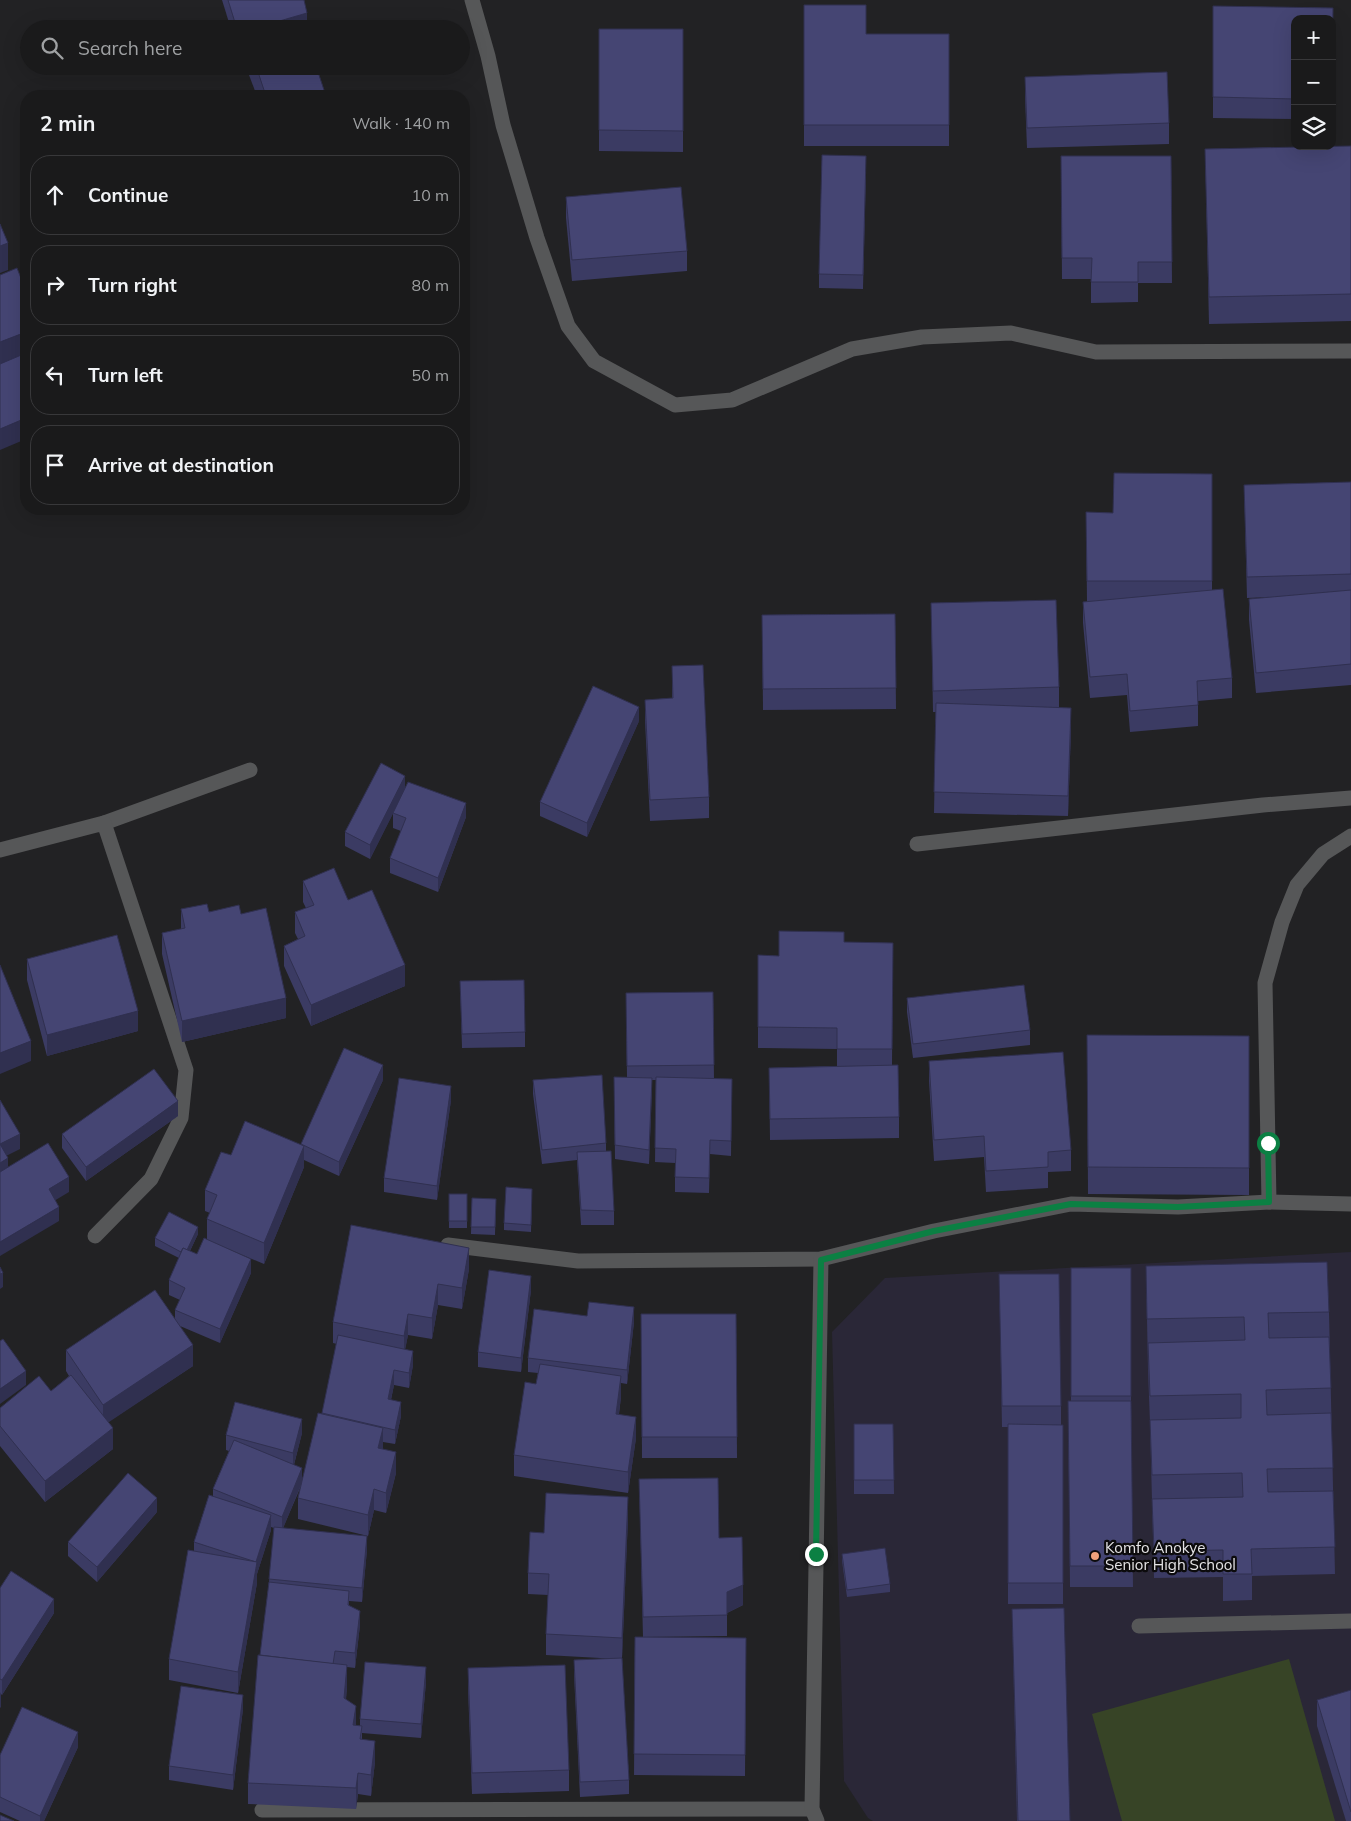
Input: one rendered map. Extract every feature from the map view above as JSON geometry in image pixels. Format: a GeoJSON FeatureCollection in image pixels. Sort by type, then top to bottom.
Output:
{"type":"FeatureCollection","features":[{"type":"Feature","properties":{"kind":"street"},"geometry":{"type":"LineString","coordinates":[[472,0],[506,135],[537,238],[568,326],[594,361],[675,405],[732,400],[852,349],[922,337],[1011,333],[1096,352],[1351,351]]}},
{"type":"Feature","properties":{"kind":"street"},"geometry":{"type":"LineString","coordinates":[[0,850],[104,824],[250,770]]}},
{"type":"Feature","properties":{"kind":"street"},"geometry":{"type":"LineString","coordinates":[[917,844],[1263,805],[1351,798]]}},
{"type":"Feature","properties":{"kind":"street"},"geometry":{"type":"LineString","coordinates":[[95,1236],[150,1178],[181,1118],[186,1070],[104,824]]}},
{"type":"Feature","properties":{"kind":"street"},"geometry":{"type":"LineString","coordinates":[[1269,1202],[1265,983],[1282,922],[1297,886],[1323,854],[1351,836]]}},
{"type":"Feature","properties":{"kind":"street"},"geometry":{"type":"LineString","coordinates":[[431,1243],[578,1261],[821,1260],[934,1231],[1071,1204],[1178,1207],[1269,1202],[1351,1204]]}},
{"type":"Feature","properties":{"kind":"street"},"geometry":{"type":"LineString","coordinates":[[262,1810],[814,1815],[821,1260]]}},
{"type":"Feature","properties":{"kind":"street"},"geometry":{"type":"LineString","coordinates":[[1140,1626],[1351,1621]]}},
{"type":"Feature","properties":{"kind":"shaded area","name":"Komfo Anokye Senior High School"},"geometry":{"type":"Polygon","coordinates":[[[1351,1252],[1351,1821],[873,1821],[868,1818],[844,1781],[832,1332],[885,1278],[1351,1252]]]}},
{"type":"Feature","properties":{"kind":"green space"},"geometry":{"type":"Polygon","coordinates":[[[1289,1659],[1335,1821],[1122,1821],[1092,1714],[1289,1659]]]}},
{"type":"Feature","properties":{"kind":"building"},"geometry":{"type":"Polygon","coordinates":[[[228,0],[304,0],[307,13],[283,20],[234,20],[228,0]]]}},
{"type":"Feature","properties":{"kind":"building"},"geometry":{"type":"Polygon","coordinates":[[[804,5],[866,5],[866,34],[949,34],[949,125],[804,125],[804,5]]]}},
{"type":"Feature","properties":{"kind":"building"},"geometry":{"type":"Polygon","coordinates":[[[1213,6],[1333,8],[1333,15],[1291,15],[1291,99],[1213,97],[1213,6]]]}},
{"type":"Feature","properties":{"kind":"building"},"geometry":{"type":"Polygon","coordinates":[[[599,29],[683,29],[683,131],[599,130],[599,29]]]}},
{"type":"Feature","properties":{"kind":"building"},"geometry":{"type":"Polygon","coordinates":[[[1167,72],[1169,123],[1027,128],[1025,77],[1167,72]]]}},
{"type":"Feature","properties":{"kind":"building"},"geometry":{"type":"Polygon","coordinates":[[[259,75],[319,75],[324,90],[264,90],[259,75]]]}},
{"type":"Feature","properties":{"kind":"building"},"geometry":{"type":"Polygon","coordinates":[[[1336,146],[1351,146],[1351,294],[1209,297],[1205,149],[1291,147],[1291,150],[1336,150],[1336,146]]]}},
{"type":"Feature","properties":{"kind":"building"},"geometry":{"type":"Polygon","coordinates":[[[822,155],[866,156],[863,275],[819,274],[822,155]]]}},
{"type":"Feature","properties":{"kind":"building"},"geometry":{"type":"Polygon","coordinates":[[[1061,156],[1171,156],[1172,262],[1138,262],[1138,282],[1091,282],[1092,258],[1062,258],[1061,156]]]}},
{"type":"Feature","properties":{"kind":"building"},"geometry":{"type":"Polygon","coordinates":[[[681,187],[687,251],[572,260],[566,197],[681,187]]]}},
{"type":"Feature","properties":{"kind":"building"},"geometry":{"type":"Polygon","coordinates":[[[0,224],[8,243],[0,246],[0,224]]]}},
{"type":"Feature","properties":{"kind":"building"},"geometry":{"type":"Polygon","coordinates":[[[17,268],[20,276],[20,334],[0,342],[0,275],[17,268]]]}},
{"type":"Feature","properties":{"kind":"building"},"geometry":{"type":"Polygon","coordinates":[[[20,356],[20,421],[0,429],[0,364],[20,356]]]}},
{"type":"Feature","properties":{"kind":"building"},"geometry":{"type":"Polygon","coordinates":[[[1114,473],[1212,474],[1212,581],[1087,581],[1086,512],[1113,513],[1114,473]]]}},
{"type":"Feature","properties":{"kind":"building"},"geometry":{"type":"Polygon","coordinates":[[[1351,482],[1351,574],[1247,577],[1244,485],[1351,482]]]}},
{"type":"Feature","properties":{"kind":"building"},"geometry":{"type":"Polygon","coordinates":[[[1223,589],[1232,678],[1197,681],[1198,705],[1130,711],[1127,674],[1090,677],[1083,602],[1223,589]]]}},
{"type":"Feature","properties":{"kind":"building"},"geometry":{"type":"Polygon","coordinates":[[[1351,590],[1351,664],[1256,673],[1249,599],[1351,590]]]}},
{"type":"Feature","properties":{"kind":"building"},"geometry":{"type":"Polygon","coordinates":[[[1056,600],[1059,687],[933,691],[931,603],[1056,600]]]}},
{"type":"Feature","properties":{"kind":"building"},"geometry":{"type":"Polygon","coordinates":[[[895,614],[896,688],[763,689],[762,615],[895,614]]]}},
{"type":"Feature","properties":{"kind":"building"},"geometry":{"type":"Polygon","coordinates":[[[703,665],[709,797],[650,800],[645,700],[673,698],[672,666],[703,665]]]}},
{"type":"Feature","properties":{"kind":"building"},"geometry":{"type":"Polygon","coordinates":[[[593,686],[639,707],[587,823],[540,802],[593,686]]]}},
{"type":"Feature","properties":{"kind":"building"},"geometry":{"type":"Polygon","coordinates":[[[936,703],[1071,708],[1068,796],[934,792],[936,703]]]}},
{"type":"Feature","properties":{"kind":"building"},"geometry":{"type":"Polygon","coordinates":[[[381,763],[405,776],[370,845],[345,832],[381,763]]]}},
{"type":"Feature","properties":{"kind":"building"},"geometry":{"type":"Polygon","coordinates":[[[408,782],[466,803],[438,878],[390,858],[406,818],[393,813],[408,782]]]}},
{"type":"Feature","properties":{"kind":"building"},"geometry":{"type":"Polygon","coordinates":[[[334,868],[348,900],[372,890],[405,965],[311,1005],[284,946],[305,936],[295,912],[314,905],[303,881],[334,868]]]}},
{"type":"Feature","properties":{"kind":"building"},"geometry":{"type":"Polygon","coordinates":[[[207,904],[209,912],[239,905],[241,914],[266,908],[286,998],[182,1021],[162,933],[185,928],[181,909],[207,904]]]}},
{"type":"Feature","properties":{"kind":"building"},"geometry":{"type":"Polygon","coordinates":[[[779,931],[844,932],[844,942],[893,943],[892,1049],[837,1049],[837,1028],[758,1027],[758,955],[779,956],[779,931]]]}},
{"type":"Feature","properties":{"kind":"building"},"geometry":{"type":"Polygon","coordinates":[[[117,935],[138,1011],[47,1035],[27,959],[117,935]]]}},
{"type":"Feature","properties":{"kind":"building"},"geometry":{"type":"Polygon","coordinates":[[[0,965],[31,1041],[0,1053],[0,965]]]}},
{"type":"Feature","properties":{"kind":"building"},"geometry":{"type":"Polygon","coordinates":[[[524,980],[525,1032],[462,1034],[460,981],[524,980]]]}},
{"type":"Feature","properties":{"kind":"building"},"geometry":{"type":"Polygon","coordinates":[[[1024,985],[1030,1030],[913,1044],[907,998],[1024,985]]]}},
{"type":"Feature","properties":{"kind":"building"},"geometry":{"type":"Polygon","coordinates":[[[713,992],[714,1065],[627,1066],[626,993],[713,992]]]}},
{"type":"Feature","properties":{"kind":"building"},"geometry":{"type":"Polygon","coordinates":[[[1087,1035],[1249,1036],[1249,1168],[1088,1167],[1087,1035]]]}},
{"type":"Feature","properties":{"kind":"building"},"geometry":{"type":"Polygon","coordinates":[[[344,1048],[383,1065],[339,1162],[301,1144],[344,1048]]]}},
{"type":"Feature","properties":{"kind":"building"},"geometry":{"type":"Polygon","coordinates":[[[1063,1052],[1071,1150],[1048,1152],[1048,1167],[986,1171],[984,1136],[934,1140],[929,1061],[1063,1052]]]}},
{"type":"Feature","properties":{"kind":"building"},"geometry":{"type":"Polygon","coordinates":[[[898,1065],[899,1117],[770,1119],[769,1068],[898,1065]]]}},
{"type":"Feature","properties":{"kind":"building"},"geometry":{"type":"Polygon","coordinates":[[[154,1069],[178,1101],[86,1167],[62,1134],[154,1069]]]}},
{"type":"Feature","properties":{"kind":"building"},"geometry":{"type":"Polygon","coordinates":[[[602,1075],[606,1143],[542,1150],[533,1080],[602,1075]]]}},
{"type":"Feature","properties":{"kind":"building"},"geometry":{"type":"Polygon","coordinates":[[[614,1077],[652,1078],[649,1150],[615,1145],[614,1077]]]}},
{"type":"Feature","properties":{"kind":"building"},"geometry":{"type":"Polygon","coordinates":[[[656,1077],[732,1079],[731,1141],[710,1140],[709,1178],[675,1177],[676,1149],[655,1148],[656,1077]]]}},
{"type":"Feature","properties":{"kind":"building"},"geometry":{"type":"Polygon","coordinates":[[[399,1078],[451,1086],[437,1186],[384,1178],[399,1078]]]}},
{"type":"Feature","properties":{"kind":"building"},"geometry":{"type":"Polygon","coordinates":[[[0,1100],[20,1134],[0,1144],[0,1100]]]}},
{"type":"Feature","properties":{"kind":"building"},"geometry":{"type":"Polygon","coordinates":[[[245,1121],[304,1146],[264,1243],[207,1219],[217,1195],[205,1190],[221,1152],[231,1155],[245,1121]]]}},
{"type":"Feature","properties":{"kind":"building"},"geometry":{"type":"Polygon","coordinates":[[[48,1143],[69,1177],[49,1189],[59,1207],[0,1242],[0,1172],[48,1143]]]}},
{"type":"Feature","properties":{"kind":"building"},"geometry":{"type":"Polygon","coordinates":[[[0,1144],[8,1158],[0,1163],[0,1144]]]}},
{"type":"Feature","properties":{"kind":"building"},"geometry":{"type":"Polygon","coordinates":[[[611,1151],[614,1211],[581,1210],[577,1152],[611,1151]]]}},
{"type":"Feature","properties":{"kind":"building"},"geometry":{"type":"Polygon","coordinates":[[[506,1187],[532,1189],[531,1225],[504,1223],[506,1187]]]}},
{"type":"Feature","properties":{"kind":"building"},"geometry":{"type":"Polygon","coordinates":[[[449,1194],[467,1194],[467,1221],[449,1221],[449,1194]]]}},
{"type":"Feature","properties":{"kind":"building"},"geometry":{"type":"Polygon","coordinates":[[[472,1198],[496,1199],[495,1227],[471,1227],[472,1198]]]}},
{"type":"Feature","properties":{"kind":"building"},"geometry":{"type":"Polygon","coordinates":[[[169,1212],[198,1227],[187,1250],[183,1248],[181,1252],[155,1238],[169,1212]]]}},
{"type":"Feature","properties":{"kind":"building"},"geometry":{"type":"Polygon","coordinates":[[[351,1225],[469,1248],[462,1288],[438,1284],[432,1318],[408,1314],[404,1336],[333,1322],[351,1225]]]}},
{"type":"Feature","properties":{"kind":"building"},"geometry":{"type":"Polygon","coordinates":[[[204,1238],[251,1259],[220,1329],[175,1310],[185,1288],[169,1280],[183,1248],[197,1254],[204,1238]]]}},
{"type":"Feature","properties":{"kind":"building"},"geometry":{"type":"Polygon","coordinates":[[[1327,1262],[1329,1312],[1268,1313],[1269,1338],[1329,1337],[1331,1388],[1266,1390],[1267,1415],[1331,1413],[1333,1468],[1267,1469],[1268,1492],[1333,1491],[1335,1547],[1251,1549],[1252,1574],[1223,1574],[1223,1550],[1154,1551],[1152,1499],[1243,1497],[1242,1473],[1152,1475],[1150,1420],[1241,1418],[1241,1394],[1150,1396],[1148,1343],[1245,1340],[1244,1317],[1147,1319],[1146,1266],[1327,1262]]]}},
{"type":"Feature","properties":{"kind":"building"},"geometry":{"type":"Polygon","coordinates":[[[1071,1268],[1131,1268],[1131,1396],[1071,1396],[1071,1268]]]}},
{"type":"Feature","properties":{"kind":"building"},"geometry":{"type":"Polygon","coordinates":[[[489,1270],[531,1276],[521,1358],[478,1352],[489,1270]]]}},
{"type":"Feature","properties":{"kind":"building"},"geometry":{"type":"Polygon","coordinates":[[[999,1274],[1059,1274],[1061,1406],[1002,1406],[999,1274]]]}},
{"type":"Feature","properties":{"kind":"building"},"geometry":{"type":"Polygon","coordinates":[[[155,1290],[193,1345],[103,1405],[66,1350],[155,1290]]]}},
{"type":"Feature","properties":{"kind":"building"},"geometry":{"type":"Polygon","coordinates":[[[589,1302],[634,1307],[627,1370],[528,1358],[534,1309],[587,1316],[589,1302]]]}},
{"type":"Feature","properties":{"kind":"building"},"geometry":{"type":"Polygon","coordinates":[[[641,1314],[736,1314],[737,1437],[642,1437],[641,1314]]]}},
{"type":"Feature","properties":{"kind":"building"},"geometry":{"type":"Polygon","coordinates":[[[338,1335],[413,1351],[409,1373],[394,1370],[388,1399],[401,1402],[395,1430],[322,1413],[338,1335]]]}},
{"type":"Feature","properties":{"kind":"building"},"geometry":{"type":"Polygon","coordinates":[[[3,1339],[26,1371],[0,1389],[0,1341],[3,1339]]]}},
{"type":"Feature","properties":{"kind":"building"},"geometry":{"type":"Polygon","coordinates":[[[540,1364],[621,1376],[616,1414],[636,1417],[628,1472],[514,1455],[525,1382],[536,1384],[540,1364]]]}},
{"type":"Feature","properties":{"kind":"building"},"geometry":{"type":"Polygon","coordinates":[[[71,1375],[113,1428],[45,1481],[0,1426],[0,1408],[39,1376],[51,1391],[71,1375]]]}},
{"type":"Feature","properties":{"kind":"building"},"geometry":{"type":"Polygon","coordinates":[[[1068,1401],[1131,1401],[1133,1566],[1070,1566],[1068,1401]]]}},
{"type":"Feature","properties":{"kind":"building"},"geometry":{"type":"Polygon","coordinates":[[[235,1402],[302,1419],[293,1453],[226,1435],[235,1402]]]}},
{"type":"Feature","properties":{"kind":"building"},"geometry":{"type":"Polygon","coordinates":[[[318,1413],[383,1428],[378,1448],[396,1452],[386,1493],[374,1489],[368,1515],[298,1498],[318,1413]]]}},
{"type":"Feature","properties":{"kind":"building"},"geometry":{"type":"Polygon","coordinates":[[[854,1424],[893,1424],[894,1480],[854,1480],[854,1424]]]}},
{"type":"Feature","properties":{"kind":"building"},"geometry":{"type":"Polygon","coordinates":[[[1008,1424],[1063,1425],[1063,1583],[1008,1583],[1008,1424]]]}},
{"type":"Feature","properties":{"kind":"building"},"geometry":{"type":"Polygon","coordinates":[[[234,1440],[302,1468],[282,1517],[213,1489],[234,1440]]]}},
{"type":"Feature","properties":{"kind":"building"},"geometry":{"type":"Polygon","coordinates":[[[128,1473],[157,1498],[97,1567],[68,1542],[128,1473]]]}},
{"type":"Feature","properties":{"kind":"building"},"geometry":{"type":"Polygon","coordinates":[[[718,1478],[719,1538],[742,1537],[743,1585],[727,1592],[727,1615],[643,1617],[639,1479],[718,1478]]]}},
{"type":"Feature","properties":{"kind":"building"},"geometry":{"type":"Polygon","coordinates":[[[546,1493],[628,1497],[622,1638],[546,1634],[549,1574],[528,1573],[530,1532],[544,1533],[546,1493]]]}},
{"type":"Feature","properties":{"kind":"building"},"geometry":{"type":"Polygon","coordinates":[[[209,1495],[271,1515],[256,1562],[194,1542],[209,1495]]]}},
{"type":"Feature","properties":{"kind":"building"},"geometry":{"type":"Polygon","coordinates":[[[274,1527],[367,1536],[362,1588],[269,1579],[274,1527]]]}},
{"type":"Feature","properties":{"kind":"building"},"geometry":{"type":"Polygon","coordinates":[[[885,1548],[890,1584],[847,1590],[842,1554],[885,1548]]]}},
{"type":"Feature","properties":{"kind":"building"},"geometry":{"type":"Polygon","coordinates":[[[188,1550],[257,1562],[238,1672],[169,1659],[188,1550]]]}},
{"type":"Feature","properties":{"kind":"building"},"geometry":{"type":"Polygon","coordinates":[[[11,1571],[54,1599],[2,1680],[0,1679],[0,1588],[11,1571]]]}},
{"type":"Feature","properties":{"kind":"building"},"geometry":{"type":"Polygon","coordinates":[[[269,1582],[349,1591],[348,1605],[360,1611],[355,1653],[335,1651],[333,1664],[260,1655],[269,1582]]]}},
{"type":"Feature","properties":{"kind":"building"},"geometry":{"type":"Polygon","coordinates":[[[1064,1608],[1070,1821],[1018,1821],[1012,1609],[1064,1608]]]}},
{"type":"Feature","properties":{"kind":"building"},"geometry":{"type":"Polygon","coordinates":[[[635,1637],[746,1638],[745,1755],[634,1754],[635,1637]]]}},
{"type":"Feature","properties":{"kind":"building"},"geometry":{"type":"Polygon","coordinates":[[[258,1655],[347,1665],[344,1698],[356,1706],[353,1725],[362,1726],[360,1739],[375,1741],[371,1775],[358,1773],[356,1788],[248,1783],[258,1655]]]}},
{"type":"Feature","properties":{"kind":"building"},"geometry":{"type":"Polygon","coordinates":[[[622,1658],[629,1780],[580,1782],[574,1660],[622,1658]]]}},
{"type":"Feature","properties":{"kind":"building"},"geometry":{"type":"Polygon","coordinates":[[[365,1662],[426,1667],[421,1724],[360,1719],[365,1662]]]}},
{"type":"Feature","properties":{"kind":"building"},"geometry":{"type":"Polygon","coordinates":[[[565,1665],[569,1770],[472,1773],[468,1668],[565,1665]]]}},
{"type":"Feature","properties":{"kind":"building"},"geometry":{"type":"Polygon","coordinates":[[[181,1686],[243,1695],[233,1775],[169,1766],[181,1686]]]}},
{"type":"Feature","properties":{"kind":"building"},"geometry":{"type":"Polygon","coordinates":[[[1351,1690],[1351,1812],[1317,1700],[1351,1690]]]}},
{"type":"Feature","properties":{"kind":"building"},"geometry":{"type":"Polygon","coordinates":[[[22,1707],[78,1732],[40,1816],[0,1797],[0,1755],[22,1707]]]}},
{"type":"Feature","properties":{"kind":"building"},"geometry":{"type":"Polygon","coordinates":[[[0,1815],[14,1821],[0,1821],[0,1815]]]}},
{"type":"Feature","properties":{"kind":"place","name":"Komfo Anokye Senior High School"},"geometry":{"type":"Point","coordinates":[1095,1556]}},
{"type":"Feature","properties":{"kind":"route"},"geometry":{"type":"LineString","coordinates":[[816,1554],[821,1260],[934,1231],[1071,1204],[1178,1207],[1269,1202],[1268,1143]]}}]}
